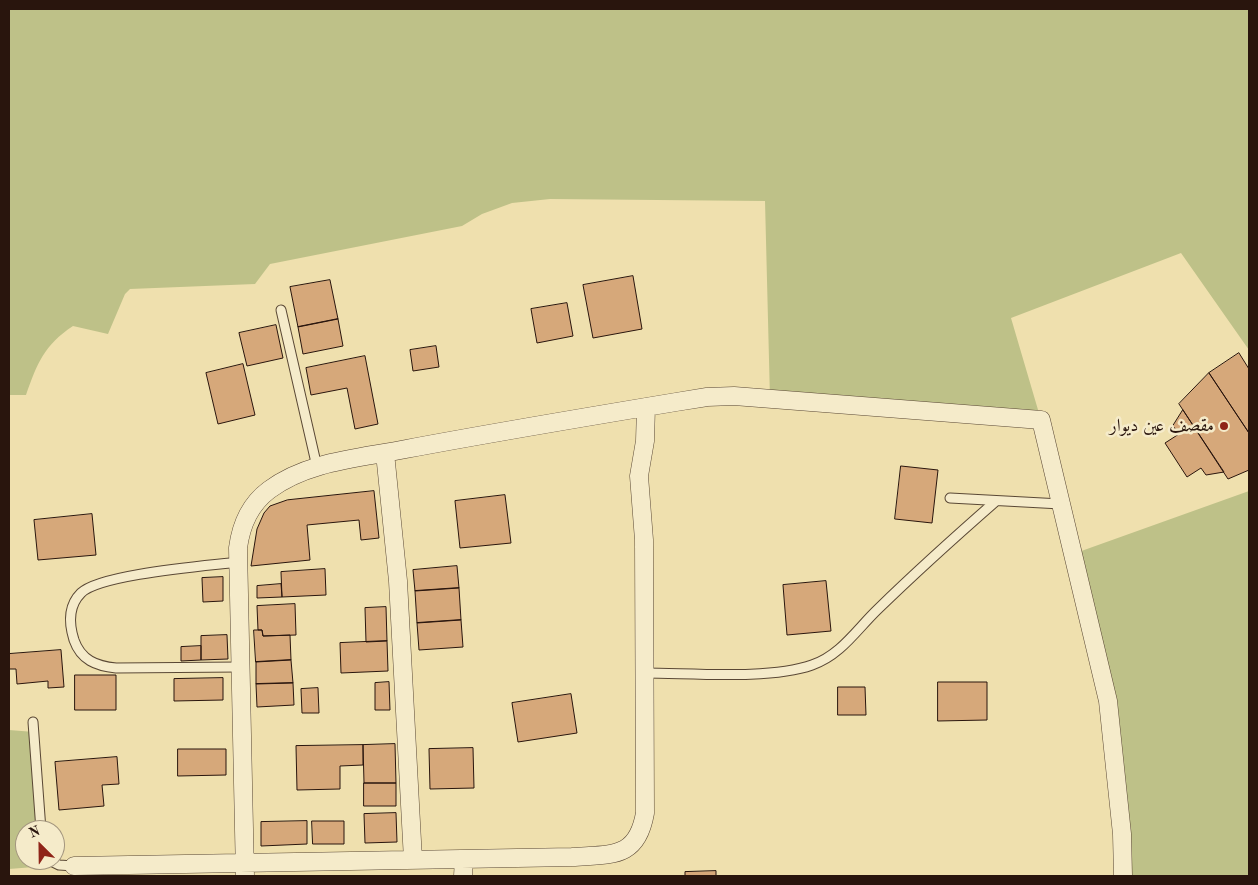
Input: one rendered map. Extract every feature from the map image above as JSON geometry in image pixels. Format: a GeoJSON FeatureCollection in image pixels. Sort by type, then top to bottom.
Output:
{"type":"FeatureCollection","features":[{"type":"Feature","properties":{"kind":"street"},"geometry":{"type":"LineString","coordinates":[[245,870],[238,562],[240,531],[246,516],[269,489],[317,467],[385,453],[707,397],[734,396],[1041,420],[1108,701],[1122,834],[1123,876]]}},
{"type":"Feature","properties":{"kind":"street"},"geometry":{"type":"LineString","coordinates":[[74,866],[99,871],[245,870],[412,860],[608,854],[631,847],[641,832],[645,812],[644,540],[639,476],[645,441],[646,407]]}},
{"type":"Feature","properties":{"kind":"street"},"geometry":{"type":"LineString","coordinates":[[385,453],[398,581],[412,860]]}},
{"type":"Feature","properties":{"kind":"street"},"geometry":{"type":"LineString","coordinates":[[463,876],[464,859]]}},
{"type":"Feature","properties":{"kind":"lane"},"geometry":{"type":"LineString","coordinates":[[281,310],[317,467]]}},
{"type":"Feature","properties":{"kind":"lane"},"geometry":{"type":"LineString","coordinates":[[950,498],[1061,504]]}},
{"type":"Feature","properties":{"kind":"lane"},"geometry":{"type":"LineString","coordinates":[[645,673],[760,673],[792,670],[812,665],[828,657],[846,642],[876,610],[996,501]]}},
{"type":"Feature","properties":{"kind":"lane"},"geometry":{"type":"LineString","coordinates":[[238,562],[101,582],[80,594],[72,606],[70,620],[73,636],[80,651],[83,656],[96,664],[116,668],[240,666]]}},
{"type":"Feature","properties":{"kind":"lane"},"geometry":{"type":"LineString","coordinates":[[33,722],[40,820]]}},
{"type":"Feature","properties":{"kind":"lane"},"geometry":{"type":"LineString","coordinates":[[65,865],[74,866]]}},
{"type":"Feature","properties":{"kind":"green space"},"geometry":{"type":"Polygon","coordinates":[[[9,9],[1249,9],[1249,350],[1181,253],[1011,318],[1041,420],[770,399],[765,201],[550,199],[512,203],[482,214],[462,226],[270,264],[255,284],[130,289],[125,294],[108,334],[73,326],[48,348],[38,365],[26,395],[9,395],[9,9]]]}},
{"type":"Feature","properties":{"kind":"green space"},"geometry":{"type":"Polygon","coordinates":[[[1249,491],[1249,876],[1123,876],[1108,701],[1073,554],[1249,491]]]}},
{"type":"Feature","properties":{"kind":"green space"},"geometry":{"type":"Polygon","coordinates":[[[9,730],[34,732],[40,820],[15,820],[15,869],[9,869],[9,730]]]}},
{"type":"Feature","properties":{"kind":"building"},"geometry":{"type":"Polygon","coordinates":[[[633,276],[642,329],[593,338],[583,285],[633,276]]]}},
{"type":"Feature","properties":{"kind":"building"},"geometry":{"type":"Polygon","coordinates":[[[330,280],[338,319],[298,327],[290,287],[330,280]]]}},
{"type":"Feature","properties":{"kind":"building"},"geometry":{"type":"Polygon","coordinates":[[[567,303],[573,336],[537,343],[531,309],[567,303]]]}},
{"type":"Feature","properties":{"kind":"building"},"geometry":{"type":"Polygon","coordinates":[[[338,319],[343,346],[303,354],[298,327],[338,319]]]}},
{"type":"Feature","properties":{"kind":"building"},"geometry":{"type":"Polygon","coordinates":[[[276,325],[283,358],[247,366],[239,333],[276,325]]]}},
{"type":"Feature","properties":{"kind":"building"},"geometry":{"type":"Polygon","coordinates":[[[436,346],[439,367],[413,371],[410,350],[436,346]]]}},
{"type":"Feature","properties":{"kind":"building"},"geometry":{"type":"Polygon","coordinates":[[[1239,353],[1249,369],[1249,433],[1209,373],[1239,353]]]}},
{"type":"Feature","properties":{"kind":"building"},"geometry":{"type":"Polygon","coordinates":[[[365,356],[378,424],[355,429],[347,388],[311,395],[306,368],[365,356]]]}},
{"type":"Feature","properties":{"kind":"building"},"geometry":{"type":"Polygon","coordinates":[[[243,364],[255,415],[218,424],[206,373],[243,364]]]}},
{"type":"Feature","properties":{"kind":"building"},"geometry":{"type":"Polygon","coordinates":[[[1209,373],[1249,433],[1249,470],[1228,479],[1179,404],[1209,373]]]}},
{"type":"Feature","properties":{"kind":"building"},"geometry":{"type":"Polygon","coordinates":[[[1183,410],[1224,472],[1206,475],[1201,468],[1187,477],[1165,443],[1179,434],[1173,426],[1183,410]]]}},
{"type":"Feature","properties":{"kind":"building"},"geometry":{"type":"Polygon","coordinates":[[[901,466],[938,470],[932,523],[895,519],[901,466]]]}},
{"type":"Feature","properties":{"kind":"building"},"geometry":{"type":"Polygon","coordinates":[[[374,491],[379,538],[361,540],[359,520],[307,525],[310,560],[251,566],[257,529],[264,513],[270,506],[287,500],[374,491]]]}},
{"type":"Feature","properties":{"kind":"building"},"geometry":{"type":"Polygon","coordinates":[[[505,495],[511,543],[460,548],[455,501],[505,495]]]}},
{"type":"Feature","properties":{"kind":"building"},"geometry":{"type":"Polygon","coordinates":[[[92,514],[96,555],[38,560],[34,520],[92,514]]]}},
{"type":"Feature","properties":{"kind":"building"},"geometry":{"type":"Polygon","coordinates":[[[457,566],[459,588],[415,591],[413,570],[457,566]]]}},
{"type":"Feature","properties":{"kind":"building"},"geometry":{"type":"Polygon","coordinates":[[[325,569],[326,595],[282,597],[281,572],[325,569]]]}},
{"type":"Feature","properties":{"kind":"building"},"geometry":{"type":"Polygon","coordinates":[[[223,577],[223,601],[203,602],[202,578],[223,577]]]}},
{"type":"Feature","properties":{"kind":"building"},"geometry":{"type":"Polygon","coordinates":[[[826,581],[831,631],[787,635],[783,585],[826,581]]]}},
{"type":"Feature","properties":{"kind":"building"},"geometry":{"type":"Polygon","coordinates":[[[281,584],[282,597],[257,598],[257,586],[281,584]]]}},
{"type":"Feature","properties":{"kind":"building"},"geometry":{"type":"Polygon","coordinates":[[[459,588],[461,620],[417,623],[415,591],[459,588]]]}},
{"type":"Feature","properties":{"kind":"building"},"geometry":{"type":"Polygon","coordinates":[[[295,604],[296,635],[263,636],[262,630],[258,630],[257,606],[295,604]]]}},
{"type":"Feature","properties":{"kind":"building"},"geometry":{"type":"Polygon","coordinates":[[[386,607],[387,641],[366,642],[365,608],[386,607]]]}},
{"type":"Feature","properties":{"kind":"building"},"geometry":{"type":"Polygon","coordinates":[[[461,620],[463,647],[419,650],[417,623],[461,620]]]}},
{"type":"Feature","properties":{"kind":"building"},"geometry":{"type":"Polygon","coordinates":[[[254,630],[262,630],[263,636],[290,635],[291,660],[256,662],[254,630]]]}},
{"type":"Feature","properties":{"kind":"building"},"geometry":{"type":"Polygon","coordinates":[[[227,635],[228,659],[201,660],[201,636],[227,635]]]}},
{"type":"Feature","properties":{"kind":"building"},"geometry":{"type":"Polygon","coordinates":[[[387,641],[388,671],[341,673],[340,643],[387,641]]]}},
{"type":"Feature","properties":{"kind":"building"},"geometry":{"type":"Polygon","coordinates":[[[201,646],[201,660],[181,661],[181,647],[201,646]]]}},
{"type":"Feature","properties":{"kind":"building"},"geometry":{"type":"Polygon","coordinates":[[[61,650],[64,687],[48,688],[48,681],[17,684],[16,669],[9,669],[9,654],[61,650]]]}},
{"type":"Feature","properties":{"kind":"building"},"geometry":{"type":"Polygon","coordinates":[[[291,660],[293,683],[256,684],[256,662],[291,660]]]}},
{"type":"Feature","properties":{"kind":"building"},"geometry":{"type":"Polygon","coordinates":[[[75,675],[116,675],[116,710],[75,710],[75,675]]]}},
{"type":"Feature","properties":{"kind":"building"},"geometry":{"type":"Polygon","coordinates":[[[223,678],[223,700],[174,701],[174,679],[223,678]]]}},
{"type":"Feature","properties":{"kind":"building"},"geometry":{"type":"Polygon","coordinates":[[[389,682],[390,710],[375,710],[375,683],[389,682]]]}},
{"type":"Feature","properties":{"kind":"building"},"geometry":{"type":"Polygon","coordinates":[[[938,682],[987,682],[987,720],[938,721],[938,682]]]}},
{"type":"Feature","properties":{"kind":"building"},"geometry":{"type":"Polygon","coordinates":[[[293,683],[294,705],[257,707],[256,684],[293,683]]]}},
{"type":"Feature","properties":{"kind":"building"},"geometry":{"type":"Polygon","coordinates":[[[838,687],[865,687],[866,715],[838,715],[838,687]]]}},
{"type":"Feature","properties":{"kind":"building"},"geometry":{"type":"Polygon","coordinates":[[[318,688],[319,713],[302,713],[301,689],[318,688]]]}},
{"type":"Feature","properties":{"kind":"building"},"geometry":{"type":"Polygon","coordinates":[[[571,694],[577,733],[518,742],[512,703],[571,694]]]}},
{"type":"Feature","properties":{"kind":"building"},"geometry":{"type":"Polygon","coordinates":[[[395,744],[396,783],[364,783],[363,745],[395,744]]]}},
{"type":"Feature","properties":{"kind":"building"},"geometry":{"type":"Polygon","coordinates":[[[363,745],[363,765],[340,766],[340,789],[297,790],[296,746],[363,745]]]}},
{"type":"Feature","properties":{"kind":"building"},"geometry":{"type":"Polygon","coordinates":[[[473,748],[474,788],[430,789],[429,749],[473,748]]]}},
{"type":"Feature","properties":{"kind":"building"},"geometry":{"type":"Polygon","coordinates":[[[178,749],[226,749],[226,775],[178,776],[178,749]]]}},
{"type":"Feature","properties":{"kind":"building"},"geometry":{"type":"Polygon","coordinates":[[[117,757],[119,784],[102,785],[104,806],[59,810],[55,762],[117,757]]]}},
{"type":"Feature","properties":{"kind":"building"},"geometry":{"type":"Polygon","coordinates":[[[364,783],[396,783],[396,806],[364,806],[364,783]]]}},
{"type":"Feature","properties":{"kind":"building"},"geometry":{"type":"Polygon","coordinates":[[[396,813],[397,842],[365,843],[364,814],[396,813]]]}},
{"type":"Feature","properties":{"kind":"building"},"geometry":{"type":"Polygon","coordinates":[[[307,821],[307,844],[261,846],[261,822],[307,821]]]}},
{"type":"Feature","properties":{"kind":"building"},"geometry":{"type":"Polygon","coordinates":[[[312,821],[344,821],[344,844],[313,844],[312,821]]]}},
{"type":"Feature","properties":{"kind":"building"},"geometry":{"type":"Polygon","coordinates":[[[716,871],[716,876],[685,876],[685,872],[716,871]]]}},
{"type":"Feature","properties":{"kind":"place","name":"مقصف عين ديوار"},"geometry":{"type":"Point","coordinates":[1224,426]}}]}
